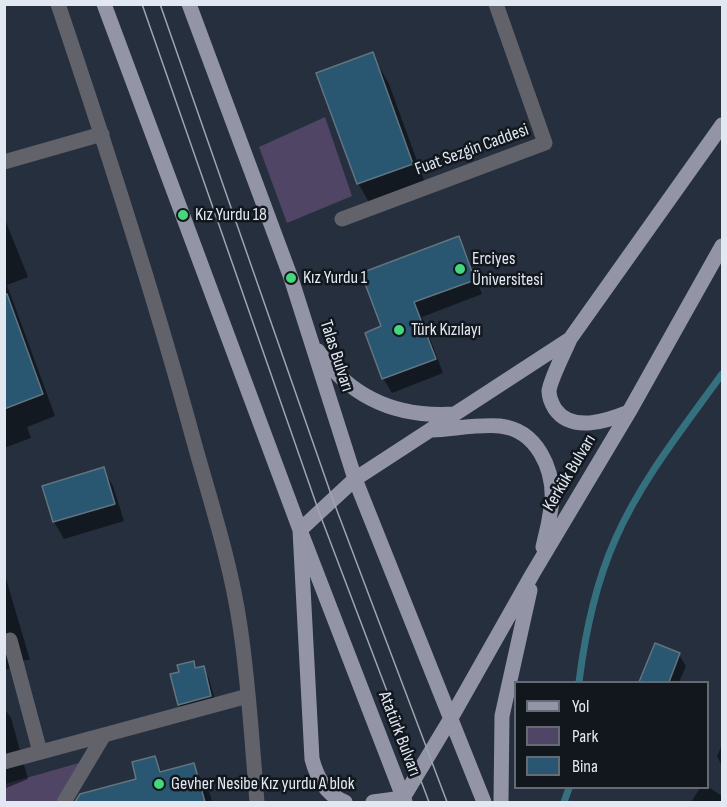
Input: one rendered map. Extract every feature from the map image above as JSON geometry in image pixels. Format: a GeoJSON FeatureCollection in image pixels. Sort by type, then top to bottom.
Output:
{"type":"FeatureCollection","features":[{"type":"Feature","properties":{"kind":"main road"},"geometry":{"type":"LineString","coordinates":[[104,4],[300,530],[312,759],[315,773],[322,784],[334,797],[345,802]]}},
{"type":"Feature","properties":{"kind":"main road","name":"Talas Bulvarı"},"geometry":{"type":"LineString","coordinates":[[189,4],[291,278],[355,479],[451,718]]}},
{"type":"Feature","properties":{"kind":"main road"},"geometry":{"type":"LineString","coordinates":[[629,412],[604,421],[579,423],[568,420],[551,403],[549,390],[570,339],[723,125]]}},
{"type":"Feature","properties":{"kind":"main road","name":"Kerkük Bulvarı"},"geometry":{"type":"LineString","coordinates":[[404,800],[723,246]]}},
{"type":"Feature","properties":{"kind":"main road"},"geometry":{"type":"LineString","coordinates":[[300,530],[355,479],[570,339]]}},
{"type":"Feature","properties":{"kind":"main road"},"geometry":{"type":"LineString","coordinates":[[311,341],[338,375],[374,400],[396,410],[415,414],[435,416],[455,414]]}},
{"type":"Feature","properties":{"kind":"main road"},"geometry":{"type":"LineString","coordinates":[[431,430],[501,426],[512,429],[523,434],[538,447],[551,481],[552,500],[546,536],[533,573],[502,716],[501,802]]}},
{"type":"Feature","properties":{"kind":"main road","name":"Atatürk Bulvarı"},"geometry":{"type":"LineString","coordinates":[[300,530],[404,800]]}},
{"type":"Feature","properties":{"kind":"main road"},"geometry":{"type":"LineString","coordinates":[[451,718],[484,802]]}},
{"type":"Feature","properties":{"kind":"main road"},"geometry":{"type":"LineString","coordinates":[[373,802],[404,800]]}},
{"type":"Feature","properties":{"kind":"street"},"geometry":{"type":"LineString","coordinates":[[58,4],[102,134],[174,367],[222,542],[240,626],[257,802]]}},
{"type":"Feature","properties":{"kind":"street","name":"Fuat Sezgin Caddesi"},"geometry":{"type":"LineString","coordinates":[[342,219],[545,143],[496,4]]}},
{"type":"Feature","properties":{"kind":"street"},"geometry":{"type":"LineString","coordinates":[[4,162],[102,134]]}},
{"type":"Feature","properties":{"kind":"street"},"geometry":{"type":"LineString","coordinates":[[10,640],[40,752]]}},
{"type":"Feature","properties":{"kind":"street"},"geometry":{"type":"LineString","coordinates":[[4,762],[248,696]]}},
{"type":"Feature","properties":{"kind":"street"},"geometry":{"type":"LineString","coordinates":[[64,802],[104,735]]}},
{"type":"Feature","properties":{"kind":"green space"},"geometry":{"type":"Polygon","coordinates":[[[325,117],[352,196],[287,223],[259,147],[325,117]]]}},
{"type":"Feature","properties":{"kind":"green space"},"geometry":{"type":"Polygon","coordinates":[[[79,763],[56,802],[5,802],[5,784],[79,763]]]}},
{"type":"Feature","properties":{"kind":"building"},"geometry":{"type":"Polygon","coordinates":[[[373,52],[413,164],[357,184],[316,73],[373,52]]]}},
{"type":"Feature","properties":{"kind":"building"},"geometry":{"type":"Polygon","coordinates":[[[459,236],[475,280],[414,302],[436,359],[382,379],[365,333],[381,326],[361,273],[459,236]]]}},
{"type":"Feature","properties":{"kind":"building"},"geometry":{"type":"Polygon","coordinates":[[[4,294],[7,294],[43,394],[4,409],[4,294]]]}},
{"type":"Feature","properties":{"kind":"building"},"geometry":{"type":"Polygon","coordinates":[[[104,467],[115,504],[53,522],[42,486],[104,467]]]}},
{"type":"Feature","properties":{"kind":"building"},"geometry":{"type":"Polygon","coordinates":[[[655,643],[680,653],[669,681],[639,681],[655,643]]]}},
{"type":"Feature","properties":{"kind":"building"},"geometry":{"type":"Polygon","coordinates":[[[194,661],[195,668],[204,666],[211,696],[178,705],[170,674],[179,672],[177,665],[194,661]]]}},
{"type":"Feature","properties":{"kind":"building","name":"Gevher Nesibe Kız yurdu A blok"},"geometry":{"type":"Polygon","coordinates":[[[155,756],[160,772],[194,763],[205,802],[75,802],[80,794],[136,779],[132,762],[155,756]]]}},
{"type":"Feature","properties":{"kind":"waterway"},"geometry":{"type":"LineString","coordinates":[[579,681],[592,610],[615,540],[650,475],[722,374]]}},
{"type":"Feature","properties":{"kind":"waterway"},"geometry":{"type":"LineString","coordinates":[[564,802],[569,789]]}},
{"type":"Feature","properties":{"kind":"tram line"},"geometry":{"type":"LineString","coordinates":[[142,4],[319,512],[429,802]]}},
{"type":"Feature","properties":{"kind":"tram line"},"geometry":{"type":"LineString","coordinates":[[160,4],[333,500],[447,802]]}},
{"type":"Feature","properties":{"kind":"place","name":"Kız Yurdu 18"},"geometry":{"type":"Point","coordinates":[183,215]}},
{"type":"Feature","properties":{"kind":"place","name":"Erciyes Üniversitesi"},"geometry":{"type":"Point","coordinates":[460,269]}},
{"type":"Feature","properties":{"kind":"place","name":"Kız Yurdu 1"},"geometry":{"type":"Point","coordinates":[291,278]}},
{"type":"Feature","properties":{"kind":"place","name":"Türk Kızılayı"},"geometry":{"type":"Point","coordinates":[399,330]}},
{"type":"Feature","properties":{"kind":"place","name":"Gevher Nesibe Kız yurdu A blok"},"geometry":{"type":"Point","coordinates":[159,784]}}]}
